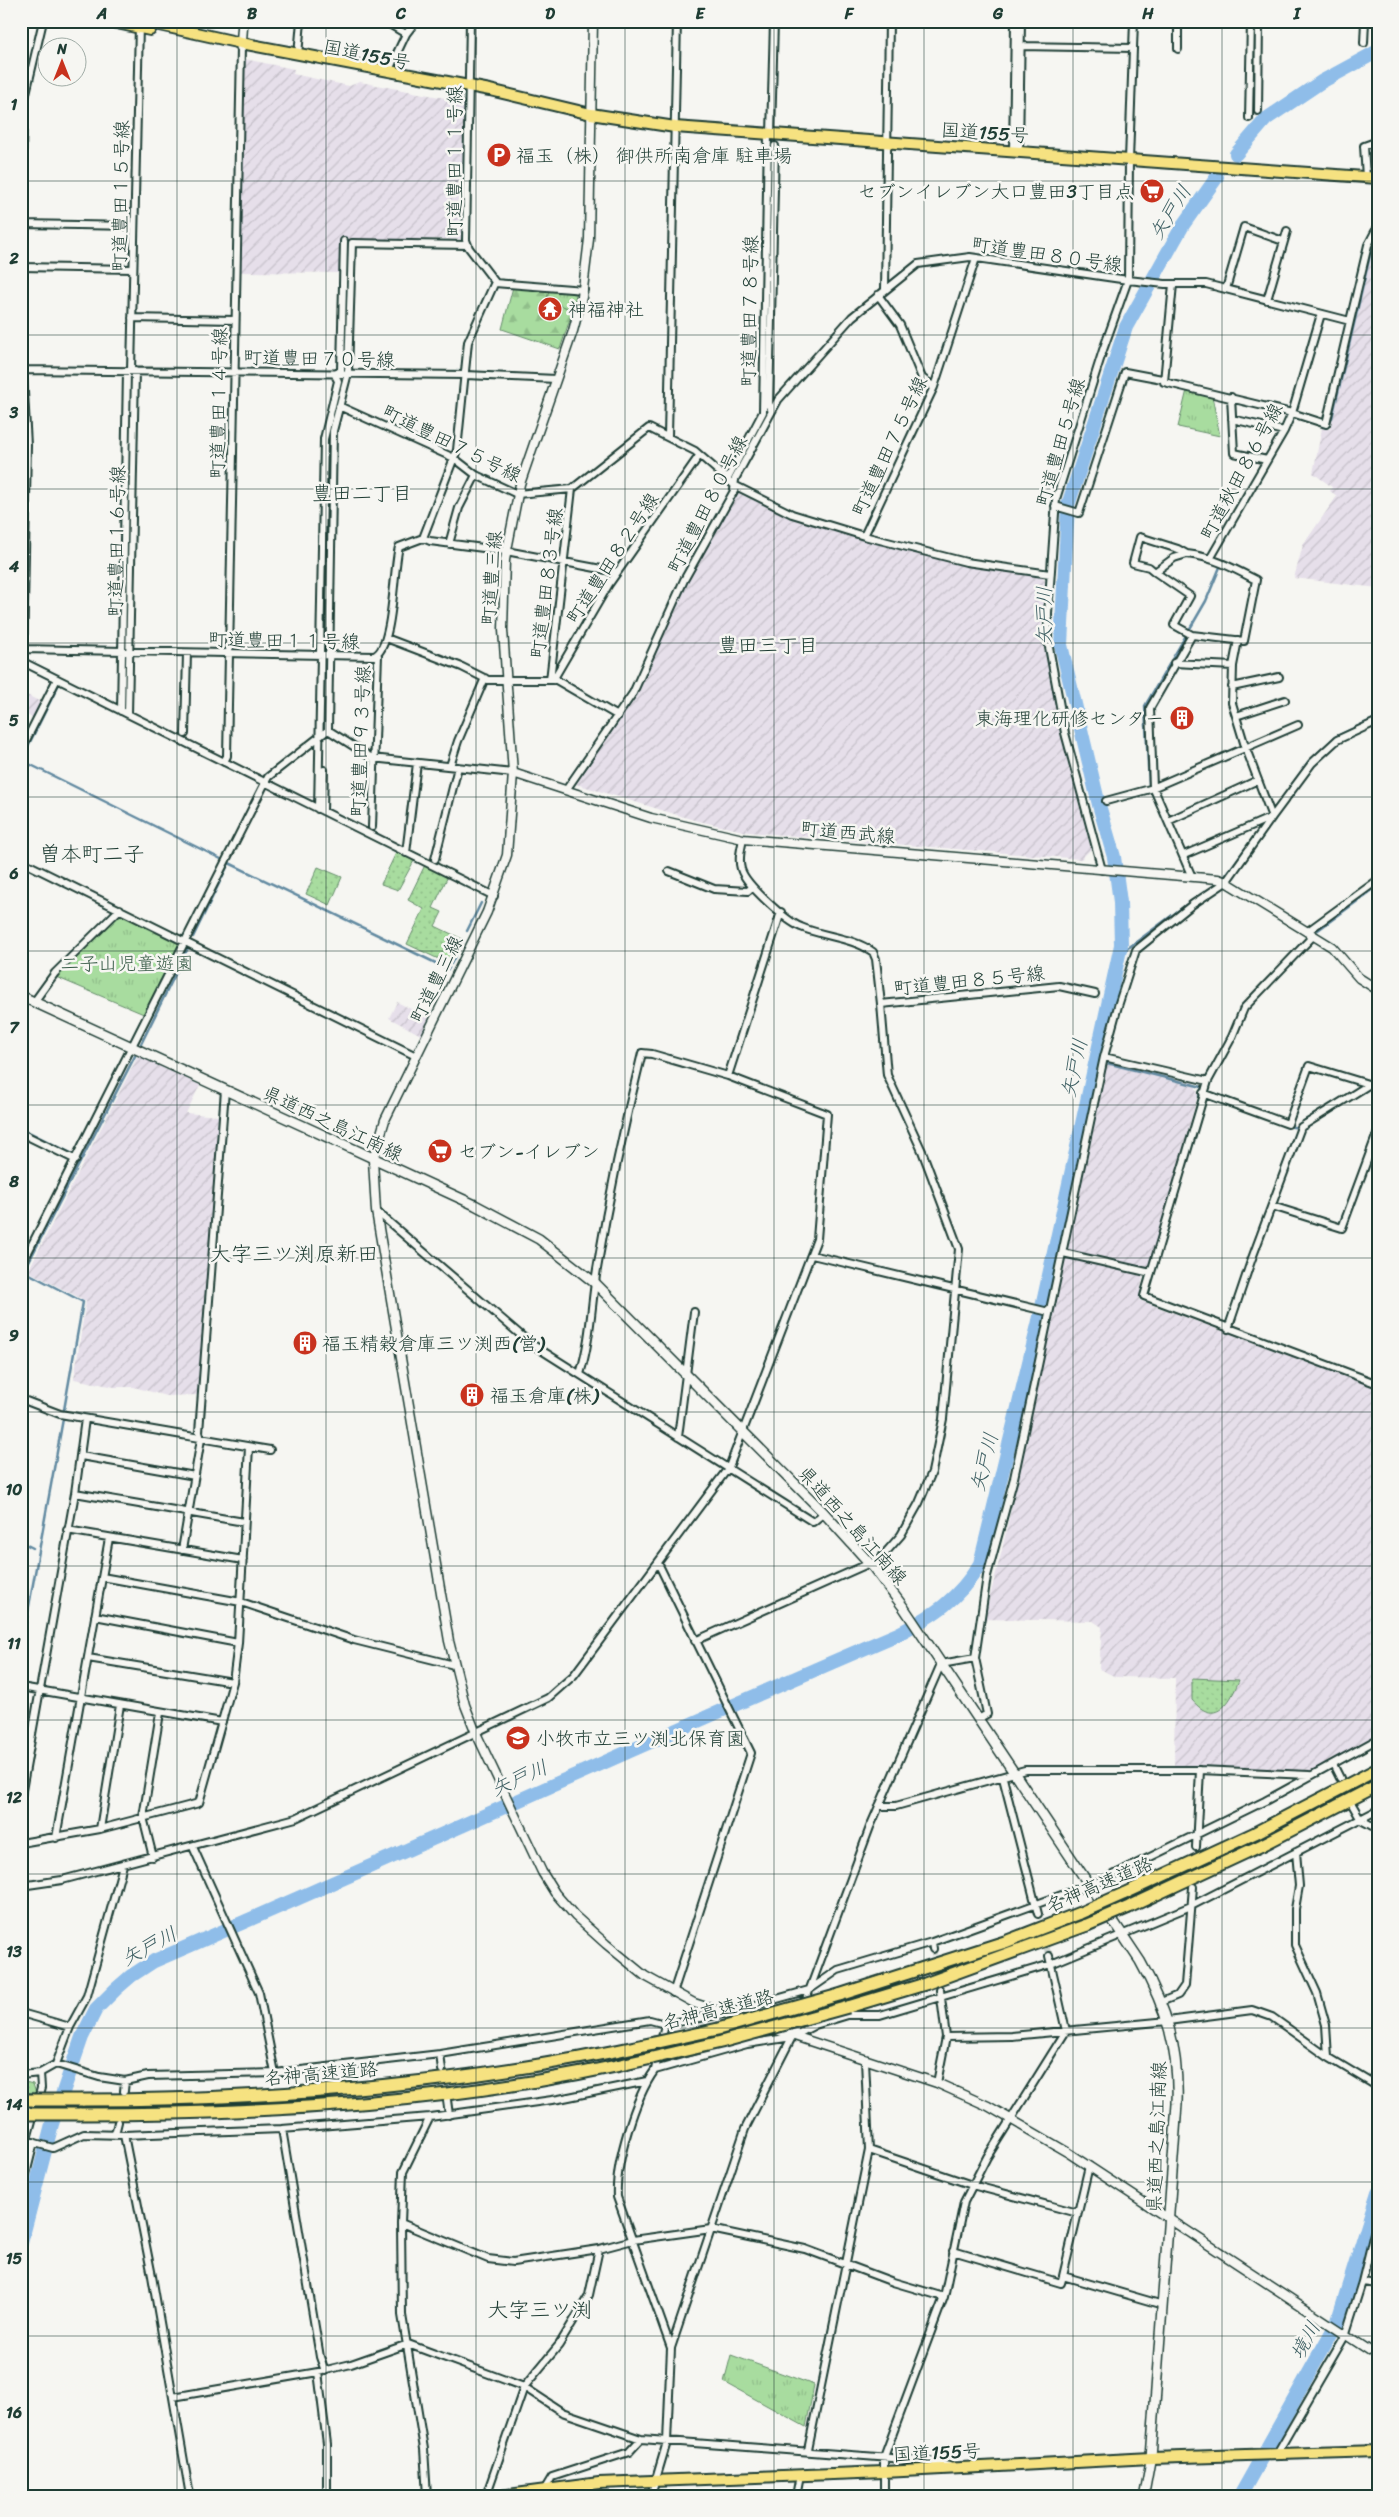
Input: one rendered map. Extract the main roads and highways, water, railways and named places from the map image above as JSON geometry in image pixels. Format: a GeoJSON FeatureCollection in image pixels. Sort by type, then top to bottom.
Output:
{"type":"FeatureCollection","features":[{"type":"Feature","properties":{"kind":"highway","name":"国道155号"},"geometry":{"type":"LineString","coordinates":[[107,21],[140,23],[241,45],[590,114],[675,127],[1378,178]]}},
{"type":"Feature","properties":{"kind":"highway","name":"国道155号"},"geometry":{"type":"LineString","coordinates":[[241,45],[388,72],[469,90]]}},
{"type":"Feature","properties":{"kind":"highway","name":"名神高速道路"},"geometry":{"type":"LineString","coordinates":[[21,2100],[259,2096],[379,2086],[553,2063],[718,2029],[839,1995],[1005,1942],[1080,1913],[1255,1833],[1378,1769]]}},
{"type":"Feature","properties":{"kind":"highway","name":"名神高速道路"},"geometry":{"type":"LineString","coordinates":[[26,2114],[260,2109],[381,2100],[556,2077],[721,2042],[848,2008],[954,1974],[1087,1925],[1262,1845],[1378,1785]]}},
{"type":"Feature","properties":{"kind":"highway","name":"国道155号"},"geometry":{"type":"LineString","coordinates":[[500,2496],[542,2493],[599,2483],[657,2480],[958,2469],[1151,2458],[1378,2451]]}},
{"type":"Feature","properties":{"kind":"main road"},"geometry":{"type":"LineString","coordinates":[[241,45],[243,21]]}},
{"type":"Feature","properties":{"kind":"main road","name":"県道西之島江南線"},"geometry":{"type":"LineString","coordinates":[[21,996],[508,1221],[562,1255],[595,1283],[824,1513],[872,1565],[904,1608],[1140,1961],[1162,2002],[1168,2021],[1176,2054],[1178,2080],[1170,2220],[1151,2458]]}},
{"type":"Feature","properties":{"kind":"waterway","name":"矢戸川"},"geometry":{"type":"LineString","coordinates":[[1236,154],[1266,119],[1321,82],[1378,51]]}},
{"type":"Feature","properties":{"kind":"waterway","name":"矢戸川"},"geometry":{"type":"LineString","coordinates":[[21,2243],[52,2124],[82,2037],[96,2009],[131,1976],[154,1961],[898,1634],[934,1613],[954,1597],[972,1577],[980,1564],[1039,1321],[1121,945],[1120,902],[1114,857],[1099,805],[1061,645],[1068,505],[1126,327],[1183,225],[1217,177]]}},
{"type":"Feature","properties":{"kind":"waterway"},"geometry":{"type":"LineString","coordinates":[[1332,418],[1371,251],[1377,234]]}},
{"type":"Feature","properties":{"kind":"waterway"},"geometry":{"type":"LineString","coordinates":[[1149,785],[1145,706],[1206,601],[1220,567]]}},
{"type":"Feature","properties":{"kind":"waterway"},"geometry":{"type":"LineString","coordinates":[[24,754],[59,684]]}},
{"type":"Feature","properties":{"kind":"waterway"},"geometry":{"type":"LineString","coordinates":[[1278,804],[1308,762],[1335,737],[1378,717]]}},
{"type":"Feature","properties":{"kind":"waterway"},"geometry":{"type":"LineString","coordinates":[[23,761],[221,859]]}},
{"type":"Feature","properties":{"kind":"waterway"},"geometry":{"type":"LineString","coordinates":[[1223,879],[1245,849]]}},
{"type":"Feature","properties":{"kind":"waterway"},"geometry":{"type":"LineString","coordinates":[[193,937],[229,863],[449,968]]}},
{"type":"Feature","properties":{"kind":"waterway"},"geometry":{"type":"LineString","coordinates":[[1197,898],[1219,882]]}},
{"type":"Feature","properties":{"kind":"waterway"},"geometry":{"type":"LineString","coordinates":[[1318,930],[1378,886]]}},
{"type":"Feature","properties":{"kind":"waterway"},"geometry":{"type":"LineString","coordinates":[[1120,954],[1190,902]]}},
{"type":"Feature","properties":{"kind":"waterway"},"geometry":{"type":"LineString","coordinates":[[467,931],[481,903]]}},
{"type":"Feature","properties":{"kind":"waterway"},"geometry":{"type":"LineString","coordinates":[[451,964],[463,940]]}},
{"type":"Feature","properties":{"kind":"waterway"},"geometry":{"type":"LineString","coordinates":[[141,1044],[188,948]]}},
{"type":"Feature","properties":{"kind":"waterway"},"geometry":{"type":"LineString","coordinates":[[64,1410],[83,1302],[24,1271],[135,1056]]}},
{"type":"Feature","properties":{"kind":"waterway"},"geometry":{"type":"LineString","coordinates":[[1095,1060],[1202,1087],[1199,1096],[1231,1106]]}},
{"type":"Feature","properties":{"kind":"waterway"},"geometry":{"type":"LineString","coordinates":[[1288,1126],[1304,1129],[1351,1099]]}},
{"type":"Feature","properties":{"kind":"waterway"},"geometry":{"type":"LineString","coordinates":[[21,1128],[73,1154]]}},
{"type":"Feature","properties":{"kind":"waterway"},"geometry":{"type":"LineString","coordinates":[[21,1650],[63,1419]]}},
{"type":"Feature","properties":{"kind":"waterway"},"geometry":{"type":"LineString","coordinates":[[21,1542],[33,1548]]}},
{"type":"Feature","properties":{"kind":"waterway","name":"境川"},"geometry":{"type":"LineString","coordinates":[[1240,2496],[1337,2323],[1378,2192]]}},
{"type":"Feature","properties":{"kind":"tunnel"},"geometry":{"type":"LineString","coordinates":[[1044,1939],[1049,1956]]}},
{"type":"Feature","properties":{"kind":"tunnel"},"geometry":{"type":"LineString","coordinates":[[933,1949],[940,1990]]}},
{"type":"Feature","properties":{"kind":"place","name":"福玉（株） 御供所南倉庫 駐車場"},"geometry":{"type":"Point","coordinates":[499,155]}},
{"type":"Feature","properties":{"kind":"place","name":"セブンイレブン大口豊田3丁目点"},"geometry":{"type":"Point","coordinates":[1152,191]}},
{"type":"Feature","properties":{"kind":"place","name":"神福神社"},"geometry":{"type":"Point","coordinates":[550,309]}},
{"type":"Feature","properties":{"kind":"place","name":"東海理化研修センター"},"geometry":{"type":"Point","coordinates":[1182,718]}},
{"type":"Feature","properties":{"kind":"place","name":"セブン-イレブン"},"geometry":{"type":"Point","coordinates":[440,1151]}},
{"type":"Feature","properties":{"kind":"place","name":"福玉精穀倉庫三ツ渕西(営)"},"geometry":{"type":"Point","coordinates":[305,1343]}},
{"type":"Feature","properties":{"kind":"place","name":"福玉倉庫(株)"},"geometry":{"type":"Point","coordinates":[472,1395]}},
{"type":"Feature","properties":{"kind":"place","name":"小牧市立三ツ渕北保育園"},"geometry":{"type":"Point","coordinates":[518,1738]}},
{"type":"Feature","properties":{"kind":"district","name":"豊田二丁目"},"geometry":{"type":"Point","coordinates":[362,493]}},
{"type":"Feature","properties":{"kind":"district","name":"豊田三丁目"},"geometry":{"type":"Point","coordinates":[768,645]}},
{"type":"Feature","properties":{"kind":"district","name":"曽本町二子"},"geometry":{"type":"Point","coordinates":[92,854]}},
{"type":"Feature","properties":{"kind":"district","name":"大字三ツ渕原新田"},"geometry":{"type":"Point","coordinates":[294,1254]}},
{"type":"Feature","properties":{"kind":"district","name":"大字三ツ渕"},"geometry":{"type":"Point","coordinates":[540,2310]}},
{"type":"Feature","properties":{"kind":"park label","name":"二子山児童遊園"},"geometry":{"type":"Point","coordinates":[127,963]}}]}
